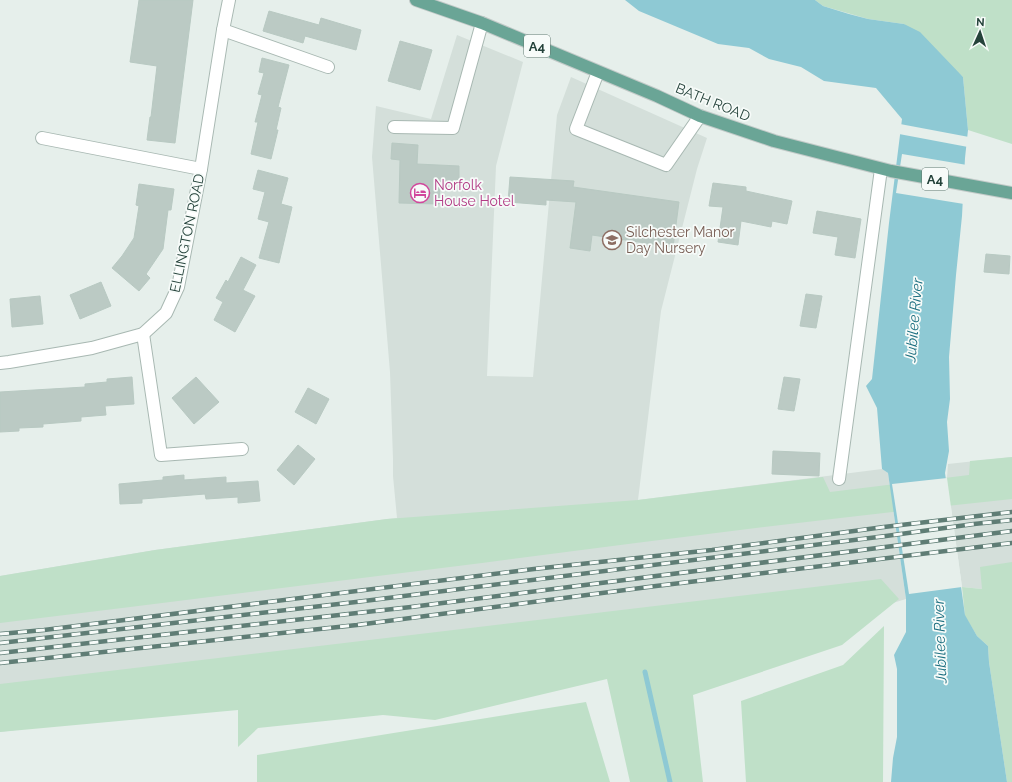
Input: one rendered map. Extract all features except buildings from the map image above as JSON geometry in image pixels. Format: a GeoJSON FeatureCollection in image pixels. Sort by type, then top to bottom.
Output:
{"type":"FeatureCollection","features":[{"type":"Feature","properties":{"kind":"main road","name":"BATH ROAD"},"geometry":{"type":"LineString","coordinates":[[416,0],[482,23],[657,96],[700,116],[774,141],[886,170],[1012,193]]}},
{"type":"Feature","properties":{"kind":"street","name":"ELLINGTON ROAD"},"geometry":{"type":"LineString","coordinates":[[0,363],[92,348],[142,334],[166,313],[178,287],[201,169],[229,0]]}},
{"type":"Feature","properties":{"kind":"street"},"geometry":{"type":"LineString","coordinates":[[394,127],[454,128],[482,23]]}},
{"type":"Feature","properties":{"kind":"street"},"geometry":{"type":"LineString","coordinates":[[223,30],[328,67]]}},
{"type":"Feature","properties":{"kind":"street"},"geometry":{"type":"LineString","coordinates":[[598,72],[576,129],[666,165],[700,116]]}},
{"type":"Feature","properties":{"kind":"street"},"geometry":{"type":"LineString","coordinates":[[42,138],[201,169]]}},
{"type":"Feature","properties":{"kind":"street"},"geometry":{"type":"LineString","coordinates":[[839,479],[886,170]]}},
{"type":"Feature","properties":{"kind":"street"},"geometry":{"type":"LineString","coordinates":[[142,334],[161,455],[242,449]]}},
{"type":"Feature","properties":{"kind":"shaded area"},"geometry":{"type":"Polygon","coordinates":[[[457,35],[523,62],[496,166],[487,376],[533,377],[557,115],[571,77],[707,138],[697,169],[661,311],[638,500],[882,469],[888,473],[906,599],[820,625],[0,732],[0,576],[155,550],[397,518],[393,476],[390,372],[372,157],[376,106],[431,119],[457,35]]]}},
{"type":"Feature","properties":{"kind":"shaded area"},"geometry":{"type":"Polygon","coordinates":[[[1012,457],[1012,592],[962,587],[947,478],[948,464],[1012,457]]]}},
{"type":"Feature","properties":{"kind":"green space"},"geometry":{"type":"Polygon","coordinates":[[[815,0],[1012,0],[1012,144],[968,130],[963,77],[904,24],[868,19],[823,6],[815,0]]]}},
{"type":"Feature","properties":{"kind":"green space"},"geometry":{"type":"Polygon","coordinates":[[[1012,457],[1012,499],[873,514],[0,623],[0,576],[155,550],[387,519],[638,500],[823,477],[830,492],[969,475],[970,461],[1012,457]]]}},
{"type":"Feature","properties":{"kind":"green space"},"geometry":{"type":"Polygon","coordinates":[[[1012,562],[1012,782],[1007,782],[989,662],[988,646],[977,636],[965,616],[962,587],[982,589],[980,567],[1012,562]]]}},
{"type":"Feature","properties":{"kind":"green space"},"geometry":{"type":"Polygon","coordinates":[[[881,579],[899,599],[842,645],[693,695],[703,782],[630,782],[607,679],[435,720],[383,715],[258,728],[238,747],[238,710],[0,732],[0,684],[881,579]]]}},
{"type":"Feature","properties":{"kind":"green space"},"geometry":{"type":"Polygon","coordinates":[[[884,626],[883,782],[746,782],[741,701],[843,665],[884,626]]]}},
{"type":"Feature","properties":{"kind":"green space"},"geometry":{"type":"Polygon","coordinates":[[[586,702],[610,782],[257,782],[257,755],[586,702]]]}},
{"type":"Feature","properties":{"kind":"water","name":"Jubilee River"},"geometry":{"type":"Polygon","coordinates":[[[625,0],[815,0],[823,6],[849,14],[868,19],[904,24],[920,32],[963,77],[968,130],[949,357],[950,399],[947,422],[949,451],[945,473],[965,615],[977,636],[988,646],[989,662],[1007,782],[891,782],[897,737],[897,669],[894,655],[906,632],[906,599],[888,473],[882,469],[877,408],[866,386],[872,379],[902,119],[876,88],[824,81],[801,67],[769,59],[749,48],[718,44],[639,11],[625,0]]]}},
{"type":"Feature","properties":{"kind":"pier"},"geometry":{"type":"Polygon","coordinates":[[[900,124],[969,137],[968,147],[899,134],[900,124]]]}},
{"type":"Feature","properties":{"kind":"pier"},"geometry":{"type":"Polygon","coordinates":[[[902,154],[967,165],[964,204],[896,193],[902,154]]]}},
{"type":"Feature","properties":{"kind":"pier"},"geometry":{"type":"Polygon","coordinates":[[[947,478],[962,587],[909,594],[892,484],[947,478]]]}},
{"type":"Feature","properties":{"kind":"waterway"},"geometry":{"type":"LineString","coordinates":[[645,672],[670,782]]}},
{"type":"Feature","properties":{"kind":"railway"},"geometry":{"type":"LineString","coordinates":[[0,634],[44,630],[534,569],[712,550],[884,527],[1012,512]]}},
{"type":"Feature","properties":{"kind":"railway"},"geometry":{"type":"LineString","coordinates":[[0,643],[356,602],[1012,520]]}},
{"type":"Feature","properties":{"kind":"railway"},"geometry":{"type":"LineString","coordinates":[[0,653],[411,607],[1012,531]]}},
{"type":"Feature","properties":{"kind":"railway"},"geometry":{"type":"LineString","coordinates":[[0,663],[357,625],[656,586],[1012,543]]}},
{"type":"Feature","properties":{"kind":"place","name":"Norfolk House Hotel"},"geometry":{"type":"Point","coordinates":[420,193]}},
{"type":"Feature","properties":{"kind":"place","name":"Silchester Manor Day Nursery"},"geometry":{"type":"Point","coordinates":[612,240]}}]}
